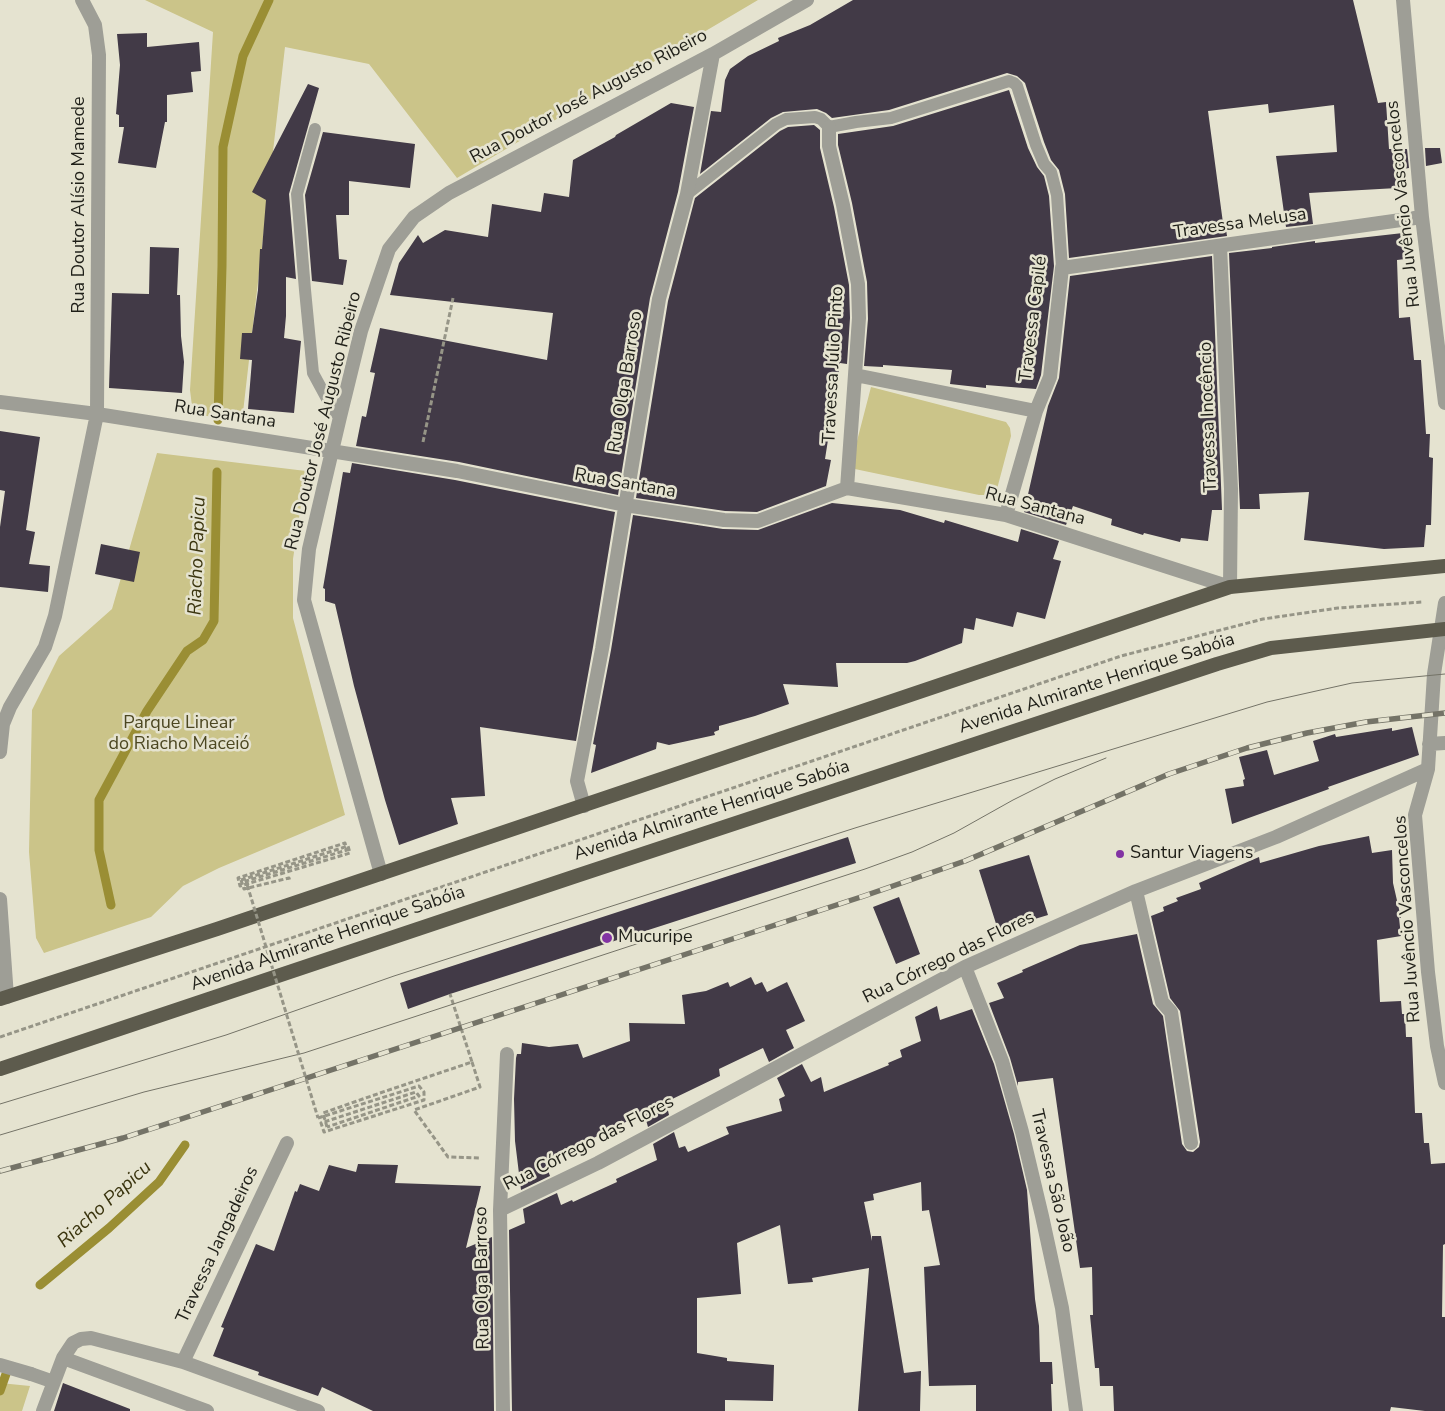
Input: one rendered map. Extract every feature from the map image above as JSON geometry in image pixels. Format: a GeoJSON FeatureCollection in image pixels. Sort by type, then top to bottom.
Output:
{"type":"FeatureCollection","features":[{"type":"Feature","properties":{"kind":"highway"},"geometry":{"type":"LineString","coordinates":[[4,998],[584,806],[1230,587],[1445,566]]}},
{"type":"Feature","properties":{"kind":"highway","name":"Avenida Almirante Henrique Sabóia"},"geometry":{"type":"LineString","coordinates":[[0,1069],[566,879],[1217,664],[1271,648],[1443,629]]}},
{"type":"Feature","properties":{"kind":"street","name":"Rua Doutor Alísio Mamede"},"geometry":{"type":"LineString","coordinates":[[0,752],[3,724],[10,707],[45,647],[53,623],[97,414],[99,56],[95,25],[82,0]]}},
{"type":"Feature","properties":{"kind":"street","name":"Rua Doutor José Augusto Ribeiro"},"geometry":{"type":"LineString","coordinates":[[381,874],[304,600],[309,549],[340,416],[361,331],[389,250],[414,218],[449,193],[713,54],[807,0]]}},
{"type":"Feature","properties":{"kind":"street","name":"Rua Juvêncio Vasconcelos"},"geometry":{"type":"LineString","coordinates":[[1403,0],[1422,217],[1445,403]]}},
{"type":"Feature","properties":{"kind":"street","name":"Rua Olga Barroso"},"geometry":{"type":"LineString","coordinates":[[584,806],[577,781],[602,649],[658,299],[687,194],[713,54]]}},
{"type":"Feature","properties":{"kind":"street","name":"Travessa Júlio Pinto"},"geometry":{"type":"LineString","coordinates":[[829,127],[829,146],[843,205],[858,284],[859,318],[846,488]]}},
{"type":"Feature","properties":{"kind":"street","name":"Travessa Melusa"},"geometry":{"type":"LineString","coordinates":[[1062,268],[1422,217]]}},
{"type":"Feature","properties":{"kind":"street","name":"Travessa Inocêncio"},"geometry":{"type":"LineString","coordinates":[[1220,246],[1231,489],[1230,587]]}},
{"type":"Feature","properties":{"kind":"street","name":"Travessa Capilé"},"geometry":{"type":"LineString","coordinates":[[1006,515],[1036,411],[1050,377],[1062,268]]}},
{"type":"Feature","properties":{"kind":"street"},"geometry":{"type":"LineString","coordinates":[[855,375],[1036,411]]}},
{"type":"Feature","properties":{"kind":"street","name":"Rua Santana"},"geometry":{"type":"LineString","coordinates":[[0,402],[97,414],[418,465],[625,505],[724,520],[758,521],[846,488],[1006,515],[1230,587]]}},
{"type":"Feature","properties":{"kind":"street","name":"Rua Juvêncio Vasconcelos"},"geometry":{"type":"LineString","coordinates":[[1445,603],[1443,629],[1434,674],[1428,769],[1415,815],[1428,972],[1437,1046],[1445,1083]]}},
{"type":"Feature","properties":{"kind":"street"},"geometry":{"type":"LineString","coordinates":[[1429,744],[1445,743]]}},
{"type":"Feature","properties":{"kind":"street","name":"Rua Córrego das Flores"},"geometry":{"type":"LineString","coordinates":[[500,1210],[598,1162],[965,966],[1136,891],[1276,837],[1428,769]]}},
{"type":"Feature","properties":{"kind":"street"},"geometry":{"type":"LineString","coordinates":[[1136,891],[1162,1002],[1171,1012],[1191,1143]]}},
{"type":"Feature","properties":{"kind":"street"},"geometry":{"type":"LineString","coordinates":[[0,899],[4,998]]}},
{"type":"Feature","properties":{"kind":"street","name":"Travessa São João"},"geometry":{"type":"LineString","coordinates":[[965,966],[1002,1061],[1022,1132],[1062,1308],[1076,1411]]}},
{"type":"Feature","properties":{"kind":"street","name":"Rua Olga Barroso"},"geometry":{"type":"LineString","coordinates":[[503,1411],[500,1210],[507,1054]]}},
{"type":"Feature","properties":{"kind":"street","name":"Travessa Jangadeiros"},"geometry":{"type":"LineString","coordinates":[[183,1362],[287,1143]]}},
{"type":"Feature","properties":{"kind":"street"},"geometry":{"type":"LineString","coordinates":[[43,1411],[63,1358],[74,1343],[80,1339],[91,1338],[183,1362],[318,1411]]}},
{"type":"Feature","properties":{"kind":"street"},"geometry":{"type":"LineString","coordinates":[[63,1358],[207,1411]]}},
{"type":"Feature","properties":{"kind":"street"},"geometry":{"type":"LineString","coordinates":[[0,1365],[54,1382]]}},
{"type":"Feature","properties":{"kind":"lane","name":"Travessa Capilé"},"geometry":{"type":"LineString","coordinates":[[829,127],[891,118],[1009,82],[1014,83],[1020,94],[1036,146],[1044,164],[1051,172],[1057,196],[1062,268]]}},
{"type":"Feature","properties":{"kind":"lane"},"geometry":{"type":"LineString","coordinates":[[687,194],[776,124],[786,119],[821,119],[829,127]]}},
{"type":"Feature","properties":{"kind":"lane"},"geometry":{"type":"LineString","coordinates":[[315,130],[297,194],[305,290],[313,373],[333,410],[340,416]]}},
{"type":"Feature","properties":{"kind":"path"},"geometry":{"type":"LineString","coordinates":[[418,465],[453,298]]}},
{"type":"Feature","properties":{"kind":"path"},"geometry":{"type":"LineString","coordinates":[[0,1037],[1121,656],[1263,618],[1338,608],[1428,602]]}},
{"type":"Feature","properties":{"kind":"path"},"geometry":{"type":"LineString","coordinates":[[290,881],[289,878],[244,889],[241,880],[259,874],[339,849],[348,846],[350,853],[249,884],[240,886],[238,878],[345,843],[347,850],[246,881],[249,890],[264,938],[318,1118],[327,1115],[382,1098],[419,1086],[424,1092],[424,1100],[324,1132],[321,1123],[331,1120],[359,1110],[416,1092],[418,1096],[326,1127],[325,1120],[323,1113],[472,1062]]}},
{"type":"Feature","properties":{"kind":"path"},"geometry":{"type":"LineString","coordinates":[[450,994],[480,1088],[414,1110],[448,1157],[502,1158]]}},
{"type":"Feature","properties":{"kind":"green space"},"geometry":{"type":"Polygon","coordinates":[[[145,0],[758,0],[457,178],[369,64],[285,47],[242,421],[193,414],[190,390],[213,32],[145,0]]]}},
{"type":"Feature","properties":{"kind":"green space"},"geometry":{"type":"Polygon","coordinates":[[[871,387],[1006,422],[1010,428],[1011,436],[997,489],[989,495],[979,495],[850,468],[871,387]]]}},
{"type":"Feature","properties":{"kind":"green space","name":"Parque Linear do Riacho Maceió"},"geometry":{"type":"Polygon","coordinates":[[[157,453],[306,471],[293,559],[293,618],[345,815],[219,868],[183,886],[151,917],[44,953],[36,938],[29,852],[32,710],[59,656],[112,609],[157,453]]]}},
{"type":"Feature","properties":{"kind":"green space"},"geometry":{"type":"Polygon","coordinates":[[[0,1383],[30,1386],[22,1411],[0,1411],[0,1383]]]}},
{"type":"Feature","properties":{"kind":"building"},"geometry":{"type":"Polygon","coordinates":[[[853,0],[1353,0],[1378,103],[1386,102],[1389,149],[1407,149],[1409,168],[1396,170],[1397,188],[1309,193],[1313,224],[1286,227],[1276,156],[1337,152],[1334,105],[1269,113],[1268,104],[1208,111],[1223,223],[1225,223],[1227,236],[1069,258],[1065,194],[1059,170],[1051,160],[1025,83],[1017,76],[1007,73],[889,110],[832,118],[817,109],[783,112],[771,118],[700,174],[711,111],[721,112],[725,80],[730,69],[748,56],[779,41],[778,38],[810,25],[853,0]]]}},
{"type":"Feature","properties":{"kind":"building"},"geometry":{"type":"Polygon","coordinates":[[[147,33],[147,47],[199,42],[201,71],[191,72],[193,92],[167,95],[167,122],[165,122],[156,168],[118,163],[124,127],[119,127],[119,115],[116,114],[120,65],[117,34],[147,33]]]}},
{"type":"Feature","properties":{"kind":"building"},"geometry":{"type":"Polygon","coordinates":[[[308,84],[319,88],[289,194],[296,279],[286,277],[284,338],[301,341],[294,413],[248,409],[252,360],[240,359],[242,333],[252,333],[266,200],[252,192],[308,84]]]}},
{"type":"Feature","properties":{"kind":"building"},"geometry":{"type":"Polygon","coordinates":[[[1009,90],[1028,148],[1037,167],[1044,176],[1049,196],[1054,266],[1041,375],[1036,389],[986,385],[986,388],[950,384],[952,370],[883,365],[883,367],[864,366],[868,319],[867,282],[852,203],[838,145],[838,134],[893,126],[1009,90]]]}},
{"type":"Feature","properties":{"kind":"building"},"geometry":{"type":"Polygon","coordinates":[[[671,103],[694,107],[678,192],[650,298],[618,495],[459,462],[356,446],[362,416],[366,417],[375,373],[370,372],[380,328],[547,360],[553,313],[390,295],[399,263],[418,235],[423,243],[445,230],[488,237],[492,204],[541,212],[544,193],[569,197],[573,160],[671,103]]]}},
{"type":"Feature","properties":{"kind":"building"},"geometry":{"type":"Polygon","coordinates":[[[814,125],[820,130],[820,148],[849,285],[850,318],[847,364],[840,363],[825,459],[831,460],[826,486],[757,512],[725,511],[636,498],[668,301],[695,198],[780,131],[788,127],[814,125]]]}},
{"type":"Feature","properties":{"kind":"building"},"geometry":{"type":"Polygon","coordinates":[[[323,132],[415,144],[410,188],[349,181],[349,215],[336,215],[339,259],[347,260],[343,285],[312,281],[305,195],[323,132]]]}},
{"type":"Feature","properties":{"kind":"building"},"geometry":{"type":"Polygon","coordinates":[[[1425,148],[1440,148],[1442,163],[1426,166],[1425,148]]]}},
{"type":"Feature","properties":{"kind":"building"},"geometry":{"type":"Polygon","coordinates":[[[1403,233],[1405,259],[1397,260],[1399,318],[1410,317],[1414,360],[1421,360],[1426,434],[1430,434],[1429,457],[1433,458],[1431,525],[1426,525],[1424,547],[1384,549],[1304,540],[1309,492],[1259,494],[1260,509],[1240,509],[1229,253],[1315,241],[1315,243],[1403,233]]]}},
{"type":"Feature","properties":{"kind":"building"},"geometry":{"type":"Polygon","coordinates":[[[150,247],[179,248],[177,295],[180,295],[184,362],[182,393],[109,388],[112,293],[149,294],[150,247]]]}},
{"type":"Feature","properties":{"kind":"building"},"geometry":{"type":"Polygon","coordinates":[[[1212,256],[1222,510],[1212,510],[1208,541],[1181,538],[1180,542],[1144,533],[1143,535],[1111,525],[1112,519],[1073,506],[1066,525],[1024,512],[1048,406],[1059,378],[1070,276],[1212,256]]]}},
{"type":"Feature","properties":{"kind":"building"},"geometry":{"type":"Polygon","coordinates":[[[0,431],[40,437],[26,530],[35,532],[29,564],[50,566],[48,592],[0,587],[0,527],[5,491],[0,490],[0,431]]]}},
{"type":"Feature","properties":{"kind":"building"},"geometry":{"type":"Polygon","coordinates":[[[352,463],[455,480],[615,512],[576,741],[480,727],[485,796],[451,798],[458,824],[399,845],[354,686],[335,604],[325,601],[325,589],[323,588],[343,472],[350,473],[352,463]]]}},
{"type":"Feature","properties":{"kind":"building"},"geometry":{"type":"Polygon","coordinates":[[[832,503],[900,510],[944,523],[945,520],[1018,542],[1021,529],[1059,541],[1053,559],[1061,561],[1045,619],[1017,612],[1013,627],[976,618],[974,630],[964,628],[962,643],[915,661],[907,663],[836,663],[838,687],[783,684],[789,704],[719,726],[719,730],[714,732],[715,735],[669,745],[657,742],[656,749],[591,773],[596,745],[593,744],[611,650],[633,515],[723,529],[758,530],[832,503]]]}},
{"type":"Feature","properties":{"kind":"building"},"geometry":{"type":"Polygon","coordinates":[[[101,544],[140,552],[134,582],[95,574],[101,544]]]}},
{"type":"Feature","properties":{"kind":"building"},"geometry":{"type":"Polygon","coordinates":[[[1412,727],[1419,755],[1232,824],[1225,789],[1244,786],[1243,780],[1245,779],[1239,757],[1267,750],[1274,775],[1319,761],[1313,741],[1335,734],[1336,737],[1392,728],[1392,731],[1412,727]]]}},
{"type":"Feature","properties":{"kind":"building"},"geometry":{"type":"Polygon","coordinates":[[[1369,836],[1372,853],[1392,850],[1393,883],[1401,918],[1399,918],[1401,936],[1377,940],[1380,1002],[1401,1001],[1402,1014],[1405,1014],[1406,1037],[1412,1037],[1415,1113],[1422,1113],[1424,1143],[1429,1143],[1431,1164],[1445,1163],[1445,1244],[1443,1245],[1442,1317],[1445,1317],[1445,1411],[1391,1407],[1390,1411],[1114,1411],[1113,1386],[1100,1386],[1099,1368],[1095,1368],[1090,1315],[1093,1315],[1092,1267],[1080,1268],[1053,1078],[1018,1082],[1018,1086],[1010,1058],[989,1003],[1004,998],[997,983],[1080,945],[1137,934],[1153,1004],[1163,1016],[1182,1144],[1187,1151],[1193,1152],[1199,1147],[1200,1142],[1180,1011],[1170,998],[1151,916],[1164,911],[1163,907],[1178,901],[1176,898],[1201,889],[1199,883],[1259,857],[1260,863],[1319,846],[1369,836]]]}},
{"type":"Feature","properties":{"kind":"building","name":"Mucuripe"},"geometry":{"type":"Polygon","coordinates":[[[848,837],[856,863],[408,1009],[400,983],[848,837]]]}},
{"type":"Feature","properties":{"kind":"building"},"geometry":{"type":"Polygon","coordinates":[[[1029,855],[1048,915],[998,930],[979,870],[1029,855]]]}},
{"type":"Feature","properties":{"kind":"building"},"geometry":{"type":"Polygon","coordinates":[[[899,897],[920,954],[896,964],[873,907],[899,897]]]}},
{"type":"Feature","properties":{"kind":"building"},"geometry":{"type":"Polygon","coordinates":[[[751,977],[755,985],[762,982],[767,992],[787,982],[805,1021],[786,1030],[794,1048],[769,1062],[763,1048],[719,1069],[720,1076],[666,1102],[669,1115],[648,1127],[644,1113],[545,1162],[550,1176],[521,1190],[515,1141],[514,1099],[516,1058],[517,1054],[521,1054],[522,1043],[549,1047],[578,1044],[583,1058],[630,1041],[629,1023],[685,1024],[682,995],[706,991],[728,982],[730,987],[751,977]]]}},
{"type":"Feature","properties":{"kind":"building"},"geometry":{"type":"Polygon","coordinates":[[[937,1006],[940,1020],[972,1009],[994,1064],[1014,1134],[1027,1190],[1035,1299],[1039,1326],[1040,1362],[1052,1362],[1052,1411],[976,1411],[976,1385],[929,1386],[924,1267],[940,1265],[929,1210],[922,1211],[921,1182],[873,1194],[874,1200],[864,1202],[872,1241],[872,1236],[881,1236],[904,1373],[921,1371],[920,1411],[858,1411],[869,1268],[812,1278],[813,1282],[788,1284],[780,1225],[737,1243],[741,1294],[697,1298],[697,1353],[727,1358],[727,1361],[774,1365],[773,1401],[725,1400],[725,1411],[512,1411],[509,1230],[525,1223],[523,1209],[557,1193],[561,1205],[572,1200],[573,1202],[617,1182],[616,1179],[657,1160],[653,1144],[674,1132],[679,1148],[685,1146],[688,1152],[729,1134],[726,1127],[782,1111],[779,1099],[785,1096],[777,1078],[802,1064],[811,1082],[821,1077],[824,1092],[889,1065],[888,1063],[902,1057],[900,1050],[921,1041],[915,1017],[937,1006]]]}},
{"type":"Feature","properties":{"kind":"building"},"geometry":{"type":"Polygon","coordinates":[[[358,1164],[398,1165],[395,1183],[481,1186],[466,1248],[492,1237],[494,1411],[373,1411],[322,1387],[318,1396],[258,1375],[259,1372],[213,1356],[224,1328],[221,1327],[256,1244],[274,1251],[295,1191],[297,1192],[300,1184],[319,1191],[329,1165],[356,1172],[358,1164]]]}},
{"type":"Feature","properties":{"kind":"building"},"geometry":{"type":"Polygon","coordinates":[[[63,1383],[130,1409],[130,1411],[54,1411],[63,1383]]]}},
{"type":"Feature","properties":{"kind":"waterway","name":"Riacho Papicu"},"geometry":{"type":"LineString","coordinates":[[218,420],[223,147],[243,56],[269,0]]}},
{"type":"Feature","properties":{"kind":"waterway","name":"Riacho Papicu"},"geometry":{"type":"LineString","coordinates":[[111,905],[99,850],[99,800],[147,711],[187,651],[203,640],[214,621],[217,472]]}},
{"type":"Feature","properties":{"kind":"waterway","name":"Riacho Papicu"},"geometry":{"type":"LineString","coordinates":[[40,1285],[109,1228],[159,1182],[185,1145]]}},
{"type":"Feature","properties":{"kind":"waterway","name":"Riacho Papicu"},"geometry":{"type":"LineString","coordinates":[[0,1391],[6,1374]]}},
{"type":"Feature","properties":{"kind":"tram line"},"geometry":{"type":"LineString","coordinates":[[0,1104],[226,1035],[394,976],[855,828],[1267,702],[1352,683],[1445,674]]}},
{"type":"Feature","properties":{"kind":"tram line"},"geometry":{"type":"LineString","coordinates":[[0,1135],[144,1092],[304,1053],[865,869],[912,852],[954,833],[1055,779],[1106,758]]}},
{"type":"Feature","properties":{"kind":"railway"},"geometry":{"type":"LineString","coordinates":[[0,1171],[123,1138],[864,896],[965,861],[1169,774],[1247,748],[1307,733],[1366,722],[1445,713]]}},
{"type":"Feature","properties":{"kind":"place","name":"Santur Viagens"},"geometry":{"type":"Point","coordinates":[1120,854]}},
{"type":"Feature","properties":{"kind":"place","name":"Mucuripe"},"geometry":{"type":"Point","coordinates":[607,938]}}]}
